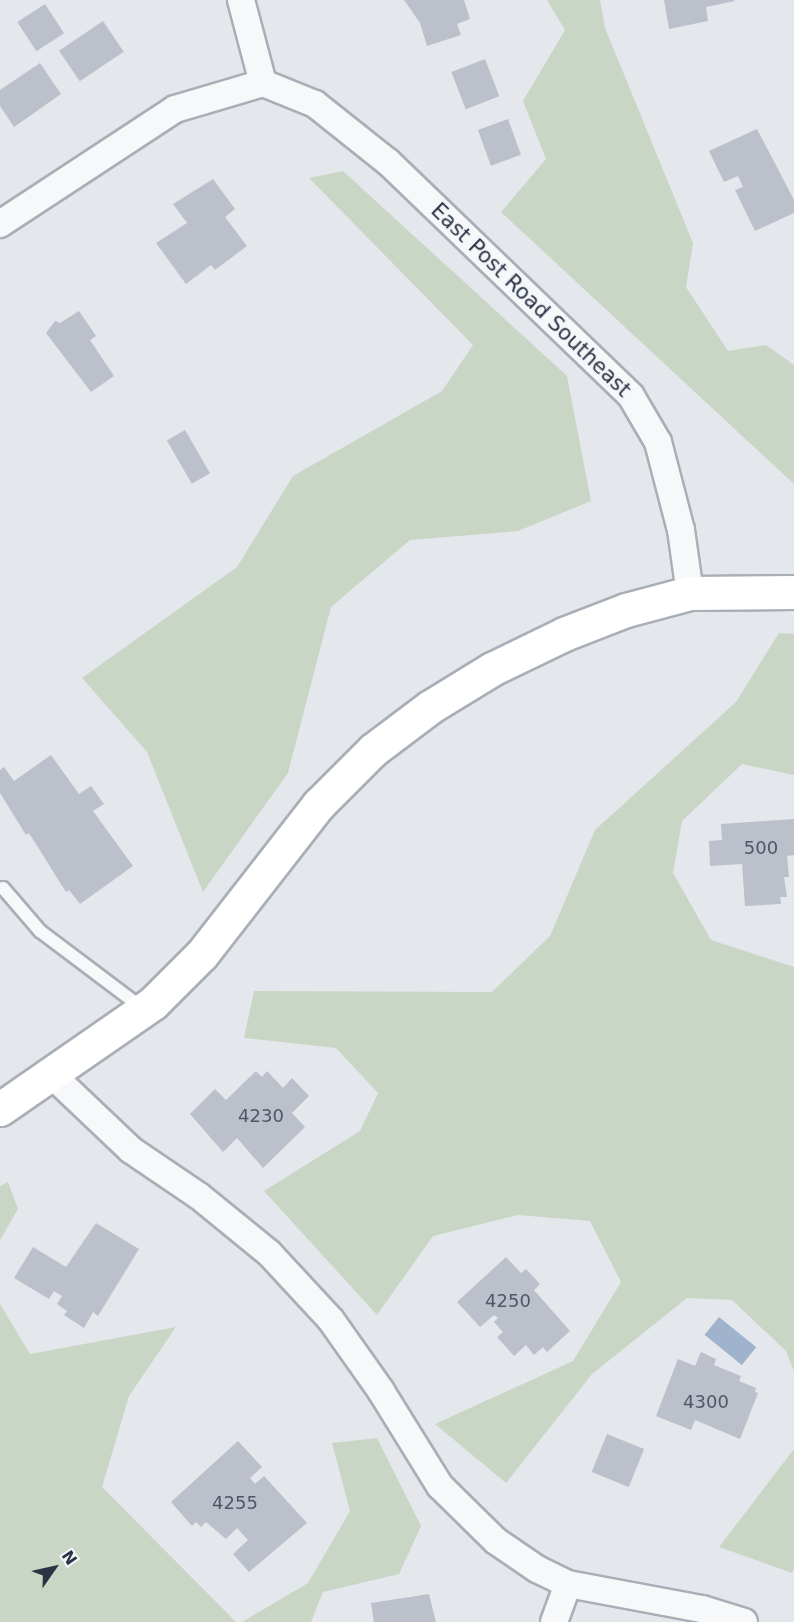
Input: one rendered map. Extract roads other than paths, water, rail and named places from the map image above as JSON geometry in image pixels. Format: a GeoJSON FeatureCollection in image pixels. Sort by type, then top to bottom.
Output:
{"type":"FeatureCollection","features":[{"type":"Feature","properties":{"kind":"main road"},"geometry":{"type":"LineString","coordinates":[[0,1109],[144,1009],[202,954],[272,860],[318,805],[373,750],[430,707],[492,669],[615,614],[690,593],[794,592]]}},
{"type":"Feature","properties":{"kind":"street"},"geometry":{"type":"LineString","coordinates":[[0,224],[175,109],[264,83],[241,0]]}},
{"type":"Feature","properties":{"kind":"street","name":"East Post Road Southeast"},"geometry":{"type":"LineString","coordinates":[[264,83],[315,104],[388,162],[631,396],[658,442],[681,531],[690,593]]}},
{"type":"Feature","properties":{"kind":"street"},"geometry":{"type":"LineString","coordinates":[[51,1074],[131,1149],[199,1196],[269,1253],[331,1320],[381,1391],[440,1486],[496,1541],[537,1569],[568,1584],[702,1610],[744,1622]]}},
{"type":"Feature","properties":{"kind":"street"},"geometry":{"type":"LineString","coordinates":[[554,1622],[568,1584]]}},
{"type":"Feature","properties":{"kind":"lane"},"geometry":{"type":"LineString","coordinates":[[3,888],[40,931],[144,1009]]}},
{"type":"Feature","properties":{"kind":"water"},"geometry":{"type":"Polygon","coordinates":[[[719,1317],[756,1347],[742,1365],[705,1335],[719,1317]]]}}]}
